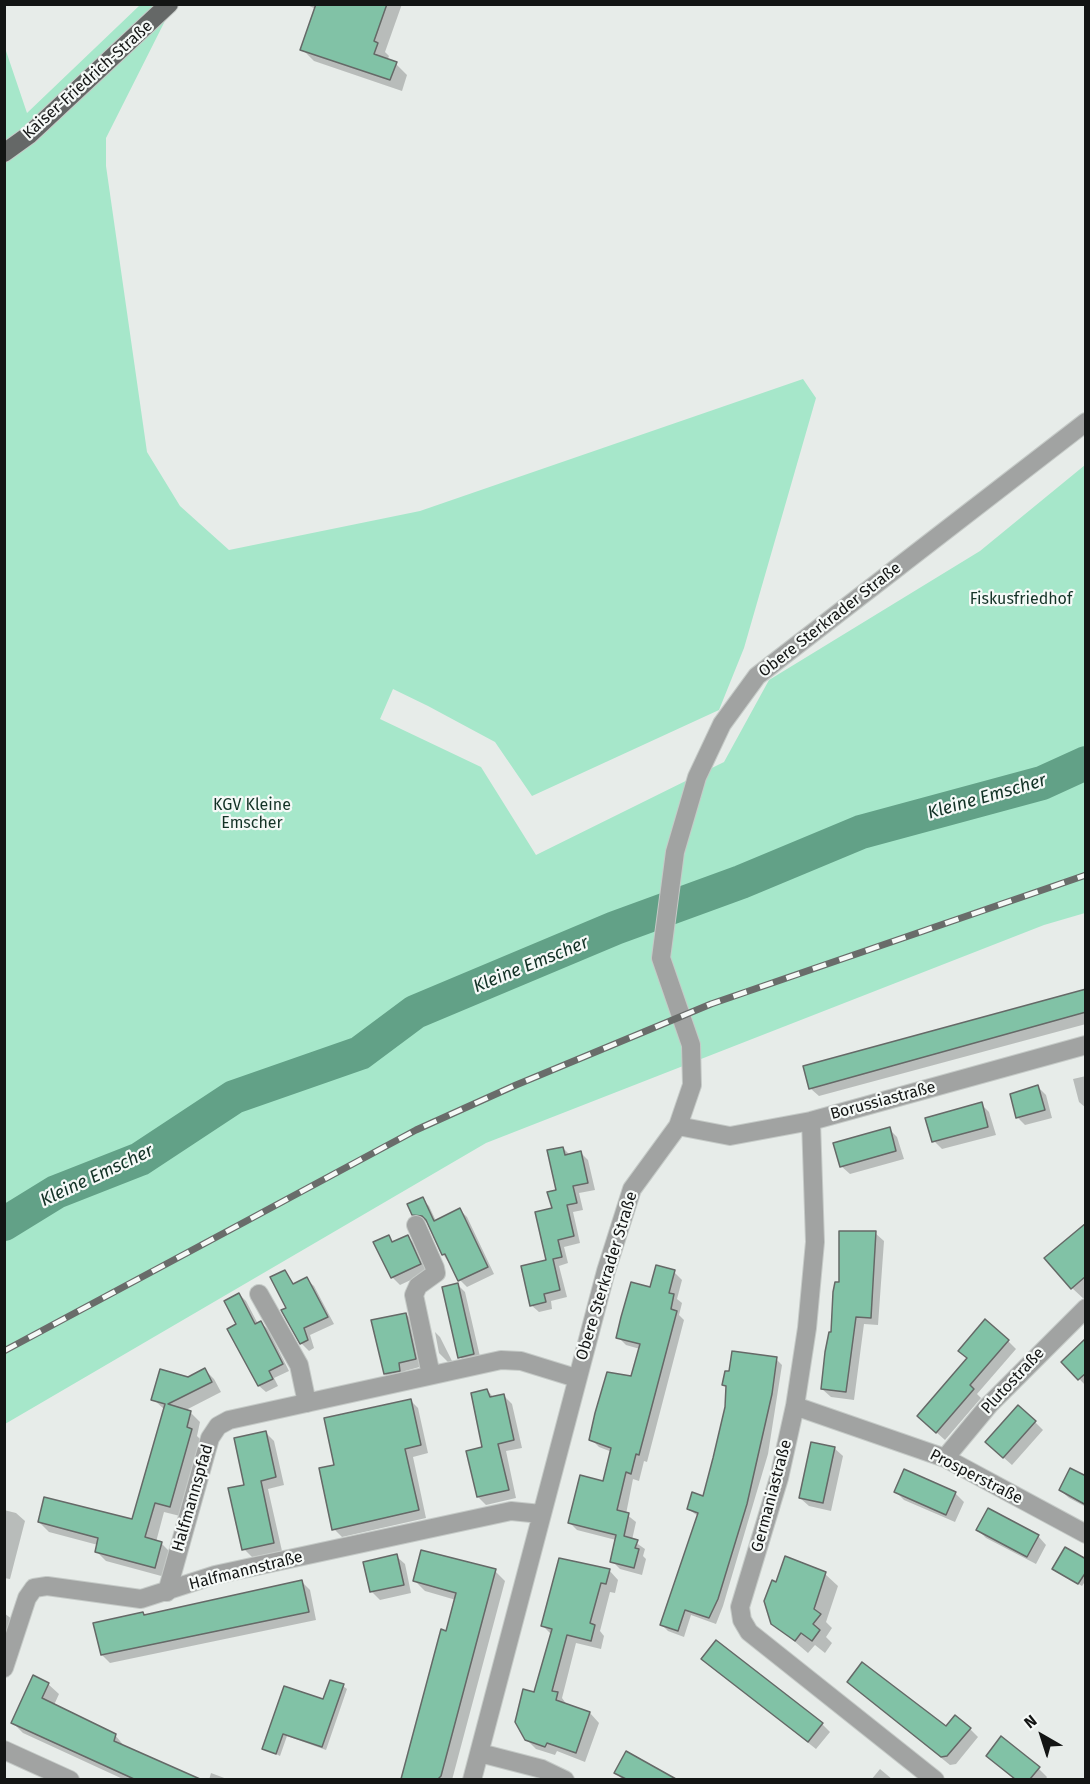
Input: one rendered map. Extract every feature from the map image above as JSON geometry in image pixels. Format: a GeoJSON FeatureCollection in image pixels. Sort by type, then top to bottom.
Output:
{"type":"FeatureCollection","features":[{"type":"Feature","properties":{"kind":"main road","name":"Kaiser-Friedrich-Straße"},"geometry":{"type":"LineString","coordinates":[[4,153],[29,135],[169,4]]}},
{"type":"Feature","properties":{"kind":"street","name":"Obere Sterkrader Straße"},"geometry":{"type":"LineString","coordinates":[[472,1779],[606,1271],[632,1189],[678,1126],[692,1085],[691,1044],[661,958],[675,852],[697,777],[722,724],[757,676],[1086,422]]}},
{"type":"Feature","properties":{"kind":"street","name":"Borussiastraße"},"geometry":{"type":"LineString","coordinates":[[678,1126],[730,1136],[811,1121],[1086,1045]]}},
{"type":"Feature","properties":{"kind":"street","name":"Germaniastraße"},"geometry":{"type":"LineString","coordinates":[[811,1121],[815,1242],[807,1328],[795,1406],[779,1478],[740,1607],[742,1620],[749,1632],[935,1779]]}},
{"type":"Feature","properties":{"kind":"street"},"geometry":{"type":"LineString","coordinates":[[416,1225],[436,1273],[418,1286],[414,1295],[432,1375]]}},
{"type":"Feature","properties":{"kind":"street"},"geometry":{"type":"LineString","coordinates":[[259,1294],[299,1365],[307,1403]]}},
{"type":"Feature","properties":{"kind":"street","name":"Plutostraße"},"geometry":{"type":"LineString","coordinates":[[945,1458],[997,1397],[1086,1308]]}},
{"type":"Feature","properties":{"kind":"street","name":"Halfmannspfad"},"geometry":{"type":"LineString","coordinates":[[167,1592],[210,1438],[218,1426],[229,1420],[501,1360],[521,1361],[576,1378]]}},
{"type":"Feature","properties":{"kind":"street","name":"Prosperstraße"},"geometry":{"type":"LineString","coordinates":[[795,1406],[945,1458],[1086,1534]]}},
{"type":"Feature","properties":{"kind":"street","name":"Halfmannstraße"},"geometry":{"type":"LineString","coordinates":[[4,1668],[27,1598],[34,1588],[47,1586],[141,1599],[215,1575],[511,1511],[541,1514]]}},
{"type":"Feature","properties":{"kind":"street"},"geometry":{"type":"LineString","coordinates":[[4,1750],[70,1779]]}},
{"type":"Feature","properties":{"kind":"street"},"geometry":{"type":"LineString","coordinates":[[480,1753],[542,1769],[566,1779]]}},
{"type":"Feature","properties":{"kind":"green space"},"geometry":{"type":"Polygon","coordinates":[[[140,5],[173,5],[106,138],[106,166],[147,452],[180,506],[229,550],[420,511],[803,379],[816,398],[744,648],[719,710],[532,796],[495,742],[428,706],[393,689],[380,719],[481,767],[536,855],[724,762],[769,680],[980,551],[1085,465],[1085,913],[1044,925],[486,1143],[5,1424],[4,45],[27,113],[140,5]]]}},
{"type":"Feature","properties":{"kind":"building"},"geometry":{"type":"Polygon","coordinates":[[[316,4],[387,4],[374,41],[378,43],[374,54],[397,62],[390,80],[300,50],[316,4]]]}},
{"type":"Feature","properties":{"kind":"building"},"geometry":{"type":"Polygon","coordinates":[[[1086,989],[1086,1012],[809,1089],[803,1066],[1086,989]]]}},
{"type":"Feature","properties":{"kind":"building"},"geometry":{"type":"Polygon","coordinates":[[[1038,1085],[1045,1110],[1016,1118],[1010,1094],[1038,1085]]]}},
{"type":"Feature","properties":{"kind":"building"},"geometry":{"type":"Polygon","coordinates":[[[982,1102],[988,1127],[932,1142],[925,1118],[982,1102]]]}},
{"type":"Feature","properties":{"kind":"building"},"geometry":{"type":"Polygon","coordinates":[[[890,1127],[896,1151],[840,1167],[833,1143],[890,1127]]]}},
{"type":"Feature","properties":{"kind":"building"},"geometry":{"type":"Polygon","coordinates":[[[563,1147],[565,1155],[581,1151],[588,1183],[573,1186],[577,1203],[567,1205],[574,1236],[558,1240],[562,1257],[553,1259],[560,1290],[544,1294],[546,1302],[530,1306],[521,1266],[546,1260],[535,1212],[552,1208],[547,1192],[556,1190],[547,1150],[563,1147]]]}},
{"type":"Feature","properties":{"kind":"building"},"geometry":{"type":"Polygon","coordinates":[[[423,1197],[434,1221],[460,1208],[488,1267],[458,1281],[445,1254],[442,1255],[426,1220],[422,1216],[412,1215],[407,1204],[423,1197]]]}},
{"type":"Feature","properties":{"kind":"building"},"geometry":{"type":"Polygon","coordinates":[[[1086,1223],[1086,1276],[1071,1289],[1044,1258],[1086,1223]]]}},
{"type":"Feature","properties":{"kind":"building"},"geometry":{"type":"Polygon","coordinates":[[[839,1231],[876,1231],[871,1318],[856,1317],[846,1392],[821,1389],[825,1352],[829,1332],[831,1332],[833,1292],[835,1282],[839,1282],[839,1231]]]}},
{"type":"Feature","properties":{"kind":"building"},"geometry":{"type":"Polygon","coordinates":[[[389,1235],[392,1242],[408,1235],[421,1264],[391,1278],[373,1242],[389,1235]]]}},
{"type":"Feature","properties":{"kind":"building"},"geometry":{"type":"Polygon","coordinates":[[[656,1265],[675,1270],[669,1293],[674,1294],[671,1309],[677,1311],[639,1455],[636,1454],[631,1474],[626,1472],[617,1510],[629,1513],[624,1536],[638,1540],[635,1548],[639,1549],[634,1568],[610,1562],[616,1535],[568,1523],[580,1475],[603,1481],[611,1448],[589,1440],[595,1413],[607,1372],[631,1376],[640,1344],[616,1338],[631,1282],[650,1287],[656,1265]]]}},
{"type":"Feature","properties":{"kind":"building"},"geometry":{"type":"Polygon","coordinates":[[[285,1270],[293,1284],[307,1277],[328,1317],[304,1328],[308,1340],[300,1344],[281,1310],[286,1308],[270,1277],[285,1270]]]}},
{"type":"Feature","properties":{"kind":"building"},"geometry":{"type":"Polygon","coordinates":[[[458,1283],[474,1354],[458,1358],[442,1287],[458,1283]]]}},
{"type":"Feature","properties":{"kind":"building"},"geometry":{"type":"Polygon","coordinates":[[[239,1293],[255,1324],[261,1321],[283,1364],[269,1371],[273,1379],[258,1386],[227,1329],[236,1324],[224,1301],[239,1293]]]}},
{"type":"Feature","properties":{"kind":"building"},"geometry":{"type":"Polygon","coordinates":[[[406,1313],[416,1359],[399,1363],[400,1371],[384,1374],[371,1320],[406,1313]]]}},
{"type":"Feature","properties":{"kind":"building"},"geometry":{"type":"Polygon","coordinates":[[[985,1319],[1009,1340],[970,1385],[974,1389],[936,1433],[917,1416],[967,1358],[958,1351],[985,1319]]]}},
{"type":"Feature","properties":{"kind":"building"},"geometry":{"type":"Polygon","coordinates":[[[1086,1338],[1086,1373],[1078,1380],[1061,1362],[1086,1338]]]}},
{"type":"Feature","properties":{"kind":"building"},"geometry":{"type":"Polygon","coordinates":[[[732,1351],[777,1357],[772,1394],[747,1504],[718,1599],[709,1618],[685,1610],[678,1631],[660,1625],[698,1513],[687,1509],[692,1492],[703,1496],[713,1458],[725,1407],[726,1386],[722,1385],[725,1371],[729,1371],[732,1351]]]}},
{"type":"Feature","properties":{"kind":"building"},"geometry":{"type":"Polygon","coordinates":[[[205,1368],[212,1382],[168,1404],[191,1411],[187,1427],[192,1429],[170,1507],[155,1503],[145,1537],[162,1542],[155,1568],[95,1552],[98,1538],[38,1522],[44,1497],[132,1519],[165,1404],[151,1400],[160,1369],[188,1377],[205,1368]]]}},
{"type":"Feature","properties":{"kind":"building"},"geometry":{"type":"Polygon","coordinates":[[[487,1389],[490,1397],[504,1394],[514,1440],[498,1444],[509,1490],[477,1497],[466,1451],[482,1447],[471,1393],[487,1389]]]}},
{"type":"Feature","properties":{"kind":"building"},"geometry":{"type":"Polygon","coordinates":[[[411,1399],[421,1445],[405,1449],[419,1510],[332,1530],[319,1468],[334,1465],[324,1418],[411,1399]]]}},
{"type":"Feature","properties":{"kind":"building"},"geometry":{"type":"Polygon","coordinates":[[[1018,1405],[1036,1421],[1003,1458],[985,1442],[1018,1405]]]}},
{"type":"Feature","properties":{"kind":"building"},"geometry":{"type":"Polygon","coordinates":[[[266,1431],[276,1477],[261,1481],[274,1543],[242,1550],[228,1488],[244,1485],[234,1438],[266,1431]]]}},
{"type":"Feature","properties":{"kind":"building"},"geometry":{"type":"Polygon","coordinates":[[[811,1442],[835,1447],[823,1503],[799,1498],[811,1442]]]}},
{"type":"Feature","properties":{"kind":"building"},"geometry":{"type":"Polygon","coordinates":[[[1070,1468],[1086,1476],[1086,1505],[1059,1490],[1070,1468]]]}},
{"type":"Feature","properties":{"kind":"building"},"geometry":{"type":"Polygon","coordinates":[[[904,1469],[956,1492],[946,1515],[894,1492],[904,1469]]]}},
{"type":"Feature","properties":{"kind":"building"},"geometry":{"type":"Polygon","coordinates":[[[988,1508],[1039,1535],[1027,1557],[976,1530],[988,1508]]]}},
{"type":"Feature","properties":{"kind":"building"},"geometry":{"type":"Polygon","coordinates":[[[1065,1547],[1086,1559],[1086,1572],[1078,1584],[1052,1569],[1065,1547]]]}},
{"type":"Feature","properties":{"kind":"building"},"geometry":{"type":"Polygon","coordinates":[[[421,1550],[496,1569],[441,1776],[438,1779],[401,1779],[441,1629],[446,1631],[456,1593],[413,1581],[421,1550]]]}},
{"type":"Feature","properties":{"kind":"building"},"geometry":{"type":"Polygon","coordinates":[[[397,1554],[404,1585],[370,1592],[363,1562],[397,1554]]]}},
{"type":"Feature","properties":{"kind":"building"},"geometry":{"type":"Polygon","coordinates":[[[785,1556],[826,1572],[814,1609],[821,1614],[813,1624],[820,1630],[812,1641],[801,1633],[795,1641],[771,1624],[764,1601],[772,1580],[776,1582],[785,1556]]]}},
{"type":"Feature","properties":{"kind":"building"},"geometry":{"type":"Polygon","coordinates":[[[559,1558],[610,1569],[606,1584],[601,1583],[590,1623],[595,1625],[591,1641],[567,1635],[552,1691],[558,1692],[556,1700],[590,1712],[576,1753],[547,1743],[545,1747],[525,1740],[515,1722],[523,1689],[534,1692],[552,1629],[541,1626],[559,1558]]]}},
{"type":"Feature","properties":{"kind":"building"},"geometry":{"type":"Polygon","coordinates":[[[302,1580],[309,1612],[101,1655],[93,1623],[143,1612],[144,1615],[302,1580]]]}},
{"type":"Feature","properties":{"kind":"building"},"geometry":{"type":"Polygon","coordinates":[[[716,1640],[823,1723],[808,1742],[701,1659],[716,1640]]]}},
{"type":"Feature","properties":{"kind":"building"},"geometry":{"type":"Polygon","coordinates":[[[862,1662],[946,1726],[955,1715],[971,1728],[947,1756],[941,1757],[847,1682],[862,1662]]]}},
{"type":"Feature","properties":{"kind":"building"},"geometry":{"type":"Polygon","coordinates":[[[33,1675],[49,1683],[42,1698],[116,1734],[114,1741],[200,1779],[134,1779],[11,1723],[33,1675]]]}},
{"type":"Feature","properties":{"kind":"building"},"geometry":{"type":"Polygon","coordinates":[[[330,1680],[344,1684],[322,1747],[283,1734],[276,1754],[262,1749],[284,1686],[323,1699],[330,1680]]]}},
{"type":"Feature","properties":{"kind":"building"},"geometry":{"type":"Polygon","coordinates":[[[1001,1736],[1040,1767],[1030,1779],[1015,1779],[986,1756],[1001,1736]]]}},
{"type":"Feature","properties":{"kind":"building"},"geometry":{"type":"Polygon","coordinates":[[[626,1751],[676,1779],[626,1779],[614,1773],[626,1751]]]}},
{"type":"Feature","properties":{"kind":"waterway","name":"Kleine Emscher"},"geometry":{"type":"LineString","coordinates":[[4,1224],[56,1192],[140,1159],[234,1097],[360,1053],[415,1012],[615,928],[741,882],[861,832],[1042,783],[1086,763]]}},
{"type":"Feature","properties":{"kind":"railway"},"geometry":{"type":"LineString","coordinates":[[4,1351],[416,1130],[516,1085],[711,1004],[1086,875]]}},
{"type":"Feature","properties":{"kind":"park label","name":"Fiskusfriedhof"},"geometry":{"type":"Point","coordinates":[1021,600]}},
{"type":"Feature","properties":{"kind":"park label","name":"KGV Kleine Emscher"},"geometry":{"type":"Point","coordinates":[252,815]}}]}
